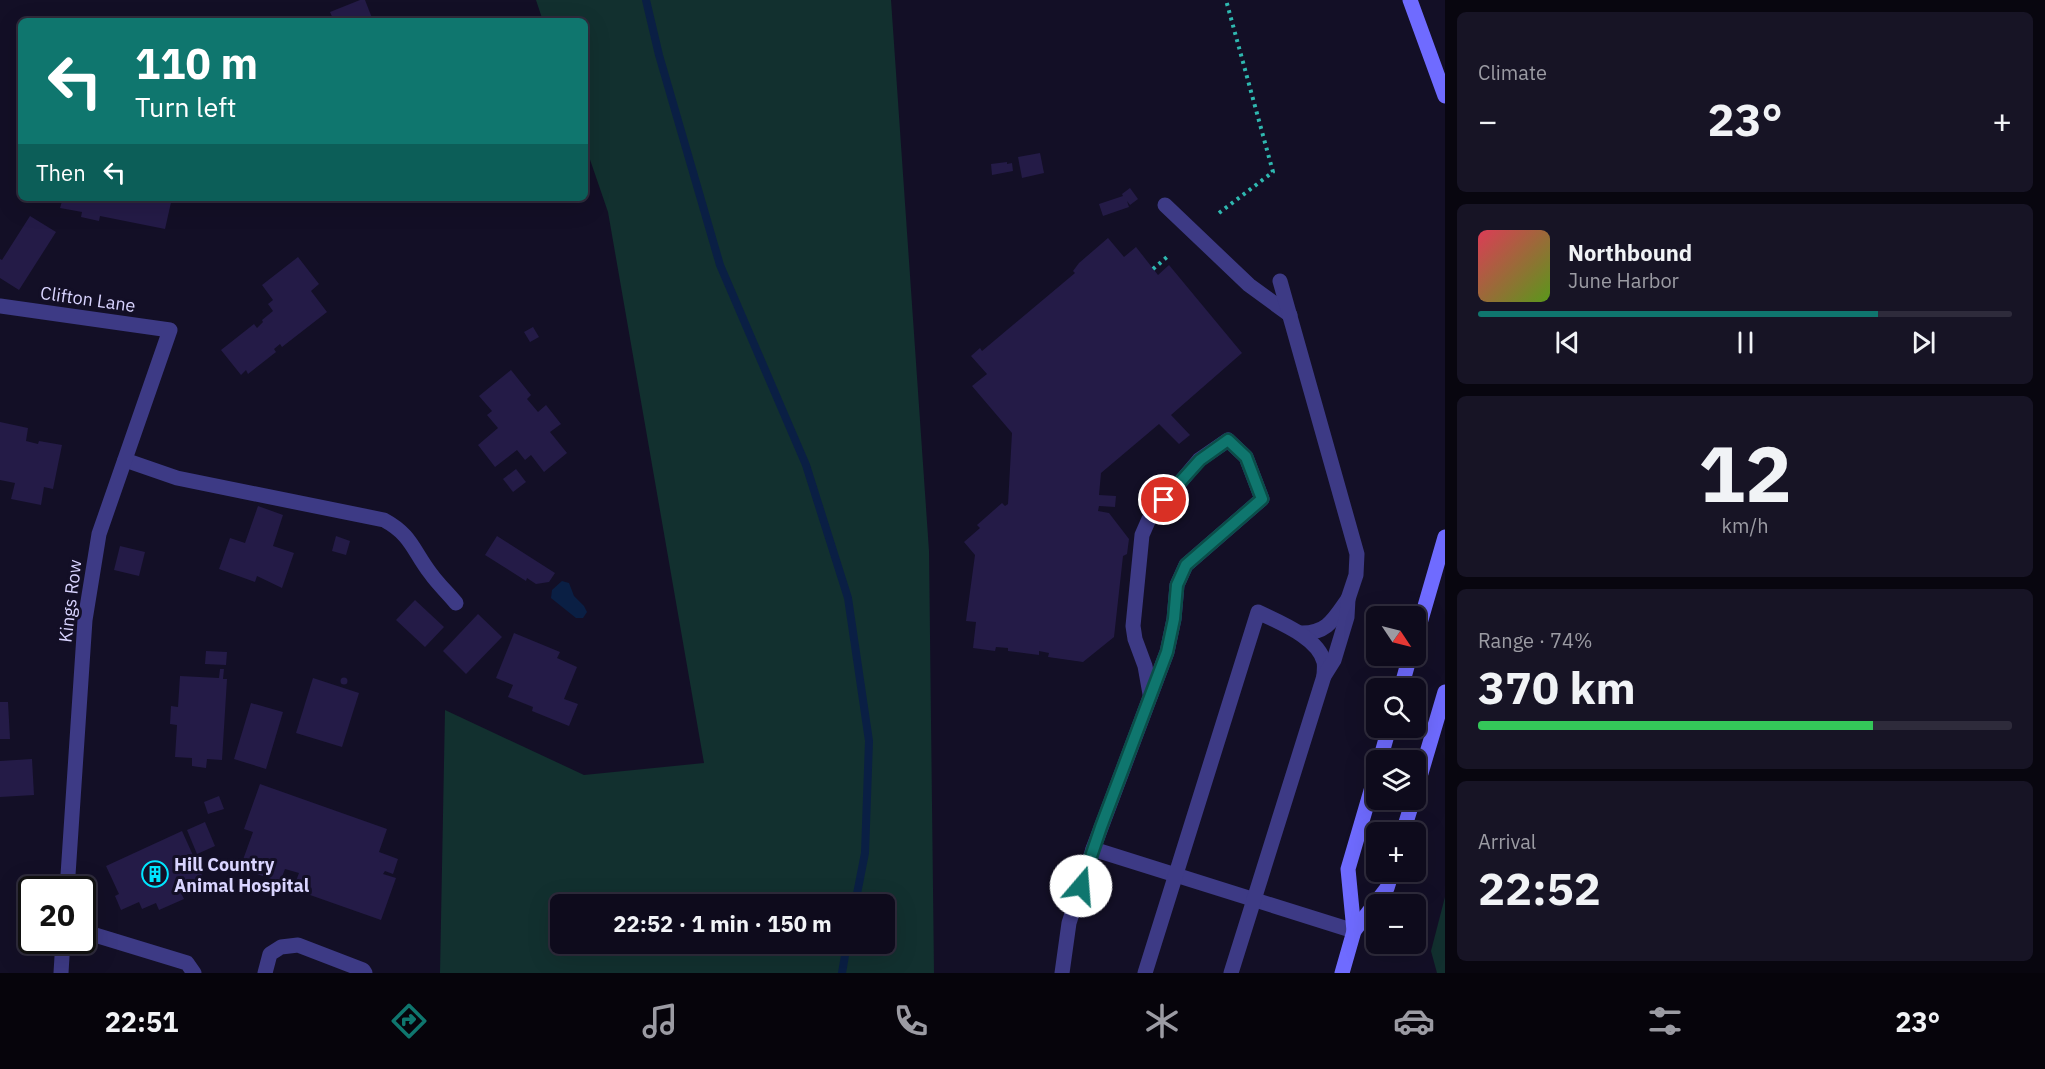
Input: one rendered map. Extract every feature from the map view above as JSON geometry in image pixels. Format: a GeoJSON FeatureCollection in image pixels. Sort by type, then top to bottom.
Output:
{"type":"FeatureCollection","features":[{"type":"Feature","properties":{"kind":"street"},"geometry":{"type":"LineString","coordinates":[[1410,0],[1445,96]]}},
{"type":"Feature","properties":{"kind":"street"},"geometry":{"type":"LineString","coordinates":[[1165,205],[1249,285],[1290,315]]}},
{"type":"Feature","properties":{"kind":"street"},"geometry":{"type":"LineString","coordinates":[[1231,973],[1324,676],[1334,660],[1347,617],[1348,599],[1356,575],[1358,554],[1280,281]]}},
{"type":"Feature","properties":{"kind":"street","name":"Clifton Lane"},"geometry":{"type":"LineString","coordinates":[[0,306],[170,330]]}},
{"type":"Feature","properties":{"kind":"street","name":"Kings Row"},"geometry":{"type":"LineString","coordinates":[[68,876],[85,620],[99,534],[170,330]]}},
{"type":"Feature","properties":{"kind":"street"},"geometry":{"type":"LineString","coordinates":[[1062,973],[1069,923],[1093,849],[1167,652],[1174,619],[1177,585],[1186,565],[1262,499],[1246,457],[1228,440],[1200,460],[1149,519],[1142,535],[1132,626],[1134,639],[1145,666],[1150,694]]}},
{"type":"Feature","properties":{"kind":"street"},"geometry":{"type":"LineString","coordinates":[[125,460],[177,478],[384,520],[400,528],[431,574],[456,603]]}},
{"type":"Feature","properties":{"kind":"street"},"geometry":{"type":"LineString","coordinates":[[1425,606],[1445,537]]}},
{"type":"Feature","properties":{"kind":"street"},"geometry":{"type":"LineString","coordinates":[[1300,633],[1313,634],[1322,630],[1334,619],[1348,599]]}},
{"type":"Feature","properties":{"kind":"street"},"geometry":{"type":"LineString","coordinates":[[1145,973],[1258,612],[1300,633],[1321,654],[1324,676]]}},
{"type":"Feature","properties":{"kind":"street"},"geometry":{"type":"LineString","coordinates":[[1426,756],[1445,692]]}},
{"type":"Feature","properties":{"kind":"street"},"geometry":{"type":"LineString","coordinates":[[1342,973],[1354,931],[1348,869],[1366,808]]}},
{"type":"Feature","properties":{"kind":"street"},"geometry":{"type":"LineString","coordinates":[[1093,849],[1354,931]]}},
{"type":"Feature","properties":{"kind":"street"},"geometry":{"type":"LineString","coordinates":[[1354,931],[1387,888],[1389,882]]}},
{"type":"Feature","properties":{"kind":"street"},"geometry":{"type":"LineString","coordinates":[[96,935],[186,963],[194,973]]}},
{"type":"Feature","properties":{"kind":"street"},"geometry":{"type":"LineString","coordinates":[[266,973],[270,954],[281,947],[298,945],[363,970],[365,973]]}},
{"type":"Feature","properties":{"kind":"street"},"geometry":{"type":"LineString","coordinates":[[61,973],[62,954]]}},
{"type":"Feature","properties":{"kind":"path"},"geometry":{"type":"LineString","coordinates":[[1219,213],[1274,172],[1227,0]]}},
{"type":"Feature","properties":{"kind":"path"},"geometry":{"type":"LineString","coordinates":[[1153,269],[1167,258]]}},
{"type":"Feature","properties":{"kind":"green space"},"geometry":{"type":"Polygon","coordinates":[[[536,0],[891,0],[929,551],[934,973],[440,973],[445,710],[584,775],[704,763],[608,212],[588,154],[588,18],[542,18],[536,0]]]}},
{"type":"Feature","properties":{"kind":"green space"},"geometry":{"type":"Polygon","coordinates":[[[1445,897],[1445,973],[1437,973],[1431,951],[1445,897]]]}},
{"type":"Feature","properties":{"kind":"water"},"geometry":{"type":"Polygon","coordinates":[[[562,581],[569,583],[574,596],[584,606],[587,612],[583,618],[576,618],[551,598],[552,590],[562,581]]]}},
{"type":"Feature","properties":{"kind":"building"},"geometry":{"type":"Polygon","coordinates":[[[365,0],[372,18],[333,18],[330,12],[365,0]]]}},
{"type":"Feature","properties":{"kind":"building"},"geometry":{"type":"Polygon","coordinates":[[[1040,153],[1044,173],[1022,178],[1018,157],[1040,153]]]}},
{"type":"Feature","properties":{"kind":"building"},"geometry":{"type":"Polygon","coordinates":[[[1007,162],[1007,164],[1012,163],[1013,171],[992,175],[991,164],[1007,162]]]}},
{"type":"Feature","properties":{"kind":"building"},"geometry":{"type":"Polygon","coordinates":[[[1130,188],[1138,199],[1130,205],[1127,201],[1129,207],[1103,216],[1099,204],[1123,196],[1122,194],[1130,188]]]}},
{"type":"Feature","properties":{"kind":"building"},"geometry":{"type":"Polygon","coordinates":[[[62,201],[171,201],[165,229],[100,216],[99,221],[81,217],[82,212],[60,208],[62,201]]]}},
{"type":"Feature","properties":{"kind":"building"},"geometry":{"type":"Polygon","coordinates":[[[30,216],[56,232],[19,290],[0,278],[0,259],[2,260],[30,216]]]}},
{"type":"Feature","properties":{"kind":"building"},"geometry":{"type":"Polygon","coordinates":[[[1108,238],[1124,257],[1136,247],[1158,275],[1169,265],[1242,353],[1171,415],[1190,435],[1179,444],[1159,424],[1101,473],[1099,495],[1116,496],[1115,507],[1099,506],[1098,511],[1109,513],[1129,539],[1127,554],[1123,556],[1114,637],[1083,662],[1048,657],[1049,653],[1039,651],[1039,655],[1008,651],[1008,648],[996,647],[995,651],[973,648],[976,622],[966,621],[975,555],[964,542],[980,528],[977,525],[1002,503],[1005,506],[1008,504],[1012,433],[972,386],[987,374],[971,356],[980,348],[982,351],[1075,273],[1073,271],[1079,263],[1108,238]]]}},
{"type":"Feature","properties":{"kind":"building"},"geometry":{"type":"Polygon","coordinates":[[[298,257],[319,284],[311,291],[327,312],[282,347],[280,344],[274,349],[276,352],[248,374],[246,370],[241,375],[221,350],[254,324],[257,328],[263,322],[262,320],[273,311],[268,304],[273,300],[262,285],[298,257]]]}},
{"type":"Feature","properties":{"kind":"building"},"geometry":{"type":"Polygon","coordinates":[[[533,327],[539,337],[530,342],[524,332],[533,327]]]}},
{"type":"Feature","properties":{"kind":"building"},"geometry":{"type":"Polygon","coordinates":[[[511,370],[531,395],[527,399],[538,412],[546,405],[561,424],[550,432],[567,453],[544,472],[531,455],[525,460],[517,450],[495,467],[478,445],[498,428],[487,415],[492,411],[479,396],[511,370]]]}},
{"type":"Feature","properties":{"kind":"building"},"geometry":{"type":"Polygon","coordinates":[[[0,422],[28,428],[26,441],[62,445],[53,489],[44,487],[41,505],[11,499],[15,483],[0,480],[0,422]]]}},
{"type":"Feature","properties":{"kind":"building"},"geometry":{"type":"Polygon","coordinates":[[[516,469],[526,482],[513,492],[503,479],[516,469]]]}},
{"type":"Feature","properties":{"kind":"building"},"geometry":{"type":"Polygon","coordinates":[[[258,506],[283,515],[273,546],[294,553],[282,588],[257,576],[255,582],[219,569],[230,538],[245,543],[258,506]]]}},
{"type":"Feature","properties":{"kind":"building"},"geometry":{"type":"Polygon","coordinates":[[[336,536],[350,541],[346,555],[332,551],[336,536]]]}},
{"type":"Feature","properties":{"kind":"building"},"geometry":{"type":"Polygon","coordinates":[[[497,536],[555,573],[549,582],[536,584],[527,578],[526,581],[485,555],[497,536]]]}},
{"type":"Feature","properties":{"kind":"building"},"geometry":{"type":"Polygon","coordinates":[[[120,546],[145,552],[139,576],[114,570],[120,546]]]}},
{"type":"Feature","properties":{"kind":"building"},"geometry":{"type":"Polygon","coordinates":[[[415,600],[444,627],[425,647],[396,620],[415,600]]]}},
{"type":"Feature","properties":{"kind":"building"},"geometry":{"type":"Polygon","coordinates":[[[478,614],[502,637],[466,674],[443,651],[478,614]]]}},
{"type":"Feature","properties":{"kind":"building"},"geometry":{"type":"Polygon","coordinates":[[[514,633],[560,652],[557,658],[577,667],[564,699],[578,704],[569,726],[532,711],[533,707],[508,697],[513,685],[496,678],[514,633]]]}},
{"type":"Feature","properties":{"kind":"building"},"geometry":{"type":"Polygon","coordinates":[[[206,651],[227,652],[226,665],[205,664],[206,651]]]}},
{"type":"Feature","properties":{"kind":"building"},"geometry":{"type":"Polygon","coordinates":[[[220,669],[224,669],[223,679],[227,679],[222,760],[207,759],[206,768],[192,766],[192,758],[175,757],[177,725],[170,724],[171,706],[178,707],[180,676],[219,678],[220,669]]]}},
{"type":"Feature","properties":{"kind":"building"},"geometry":{"type":"Polygon","coordinates":[[[313,678],[359,693],[342,747],[296,733],[313,678]]]}},
{"type":"Feature","properties":{"kind":"building"},"geometry":{"type":"Polygon","coordinates":[[[344,678],[347,681],[344,684],[341,681],[344,678]]]}},
{"type":"Feature","properties":{"kind":"building"},"geometry":{"type":"Polygon","coordinates":[[[0,702],[8,702],[10,739],[0,739],[0,702]]]}},
{"type":"Feature","properties":{"kind":"building"},"geometry":{"type":"Polygon","coordinates":[[[251,703],[283,712],[266,769],[234,759],[251,703]]]}},
{"type":"Feature","properties":{"kind":"building"},"geometry":{"type":"Polygon","coordinates":[[[32,759],[34,795],[0,797],[0,761],[32,759]]]}},
{"type":"Feature","properties":{"kind":"building"},"geometry":{"type":"Polygon","coordinates":[[[260,784],[387,829],[379,852],[398,859],[393,874],[385,871],[383,874],[396,878],[381,920],[293,889],[299,873],[285,869],[280,882],[240,868],[253,832],[244,829],[260,784]]]}},
{"type":"Feature","properties":{"kind":"building"},"geometry":{"type":"Polygon","coordinates":[[[219,796],[224,809],[208,814],[204,802],[219,796]]]}},
{"type":"Feature","properties":{"kind":"building"},"geometry":{"type":"Polygon","coordinates":[[[205,822],[215,846],[197,854],[187,830],[205,822]]]}},
{"type":"Feature","properties":{"kind":"building","name":"Hill Country Animal Hospital"},"geometry":{"type":"Polygon","coordinates":[[[182,831],[205,882],[181,893],[184,899],[159,910],[156,903],[142,909],[139,902],[121,910],[115,896],[119,894],[106,866],[182,831]]]}},
{"type":"Feature","properties":{"kind":"waterway"},"geometry":{"type":"LineString","coordinates":[[646,0],[659,55],[720,265],[806,465],[848,598],[869,741],[865,853],[857,894]]}},
{"type":"Feature","properties":{"kind":"waterway"},"geometry":{"type":"LineString","coordinates":[[842,973],[845,954]]}},
{"type":"Feature","properties":{"kind":"place","name":"Hill Country Animal Hospital"},"geometry":{"type":"Point","coordinates":[155,874]}},
{"type":"Feature","properties":{"kind":"route"},"geometry":{"type":"LineString","coordinates":[[1081,886],[1167,652],[1174,619],[1177,585],[1186,565],[1262,499],[1246,457],[1228,440],[1200,460],[1164,500]]}}]}
